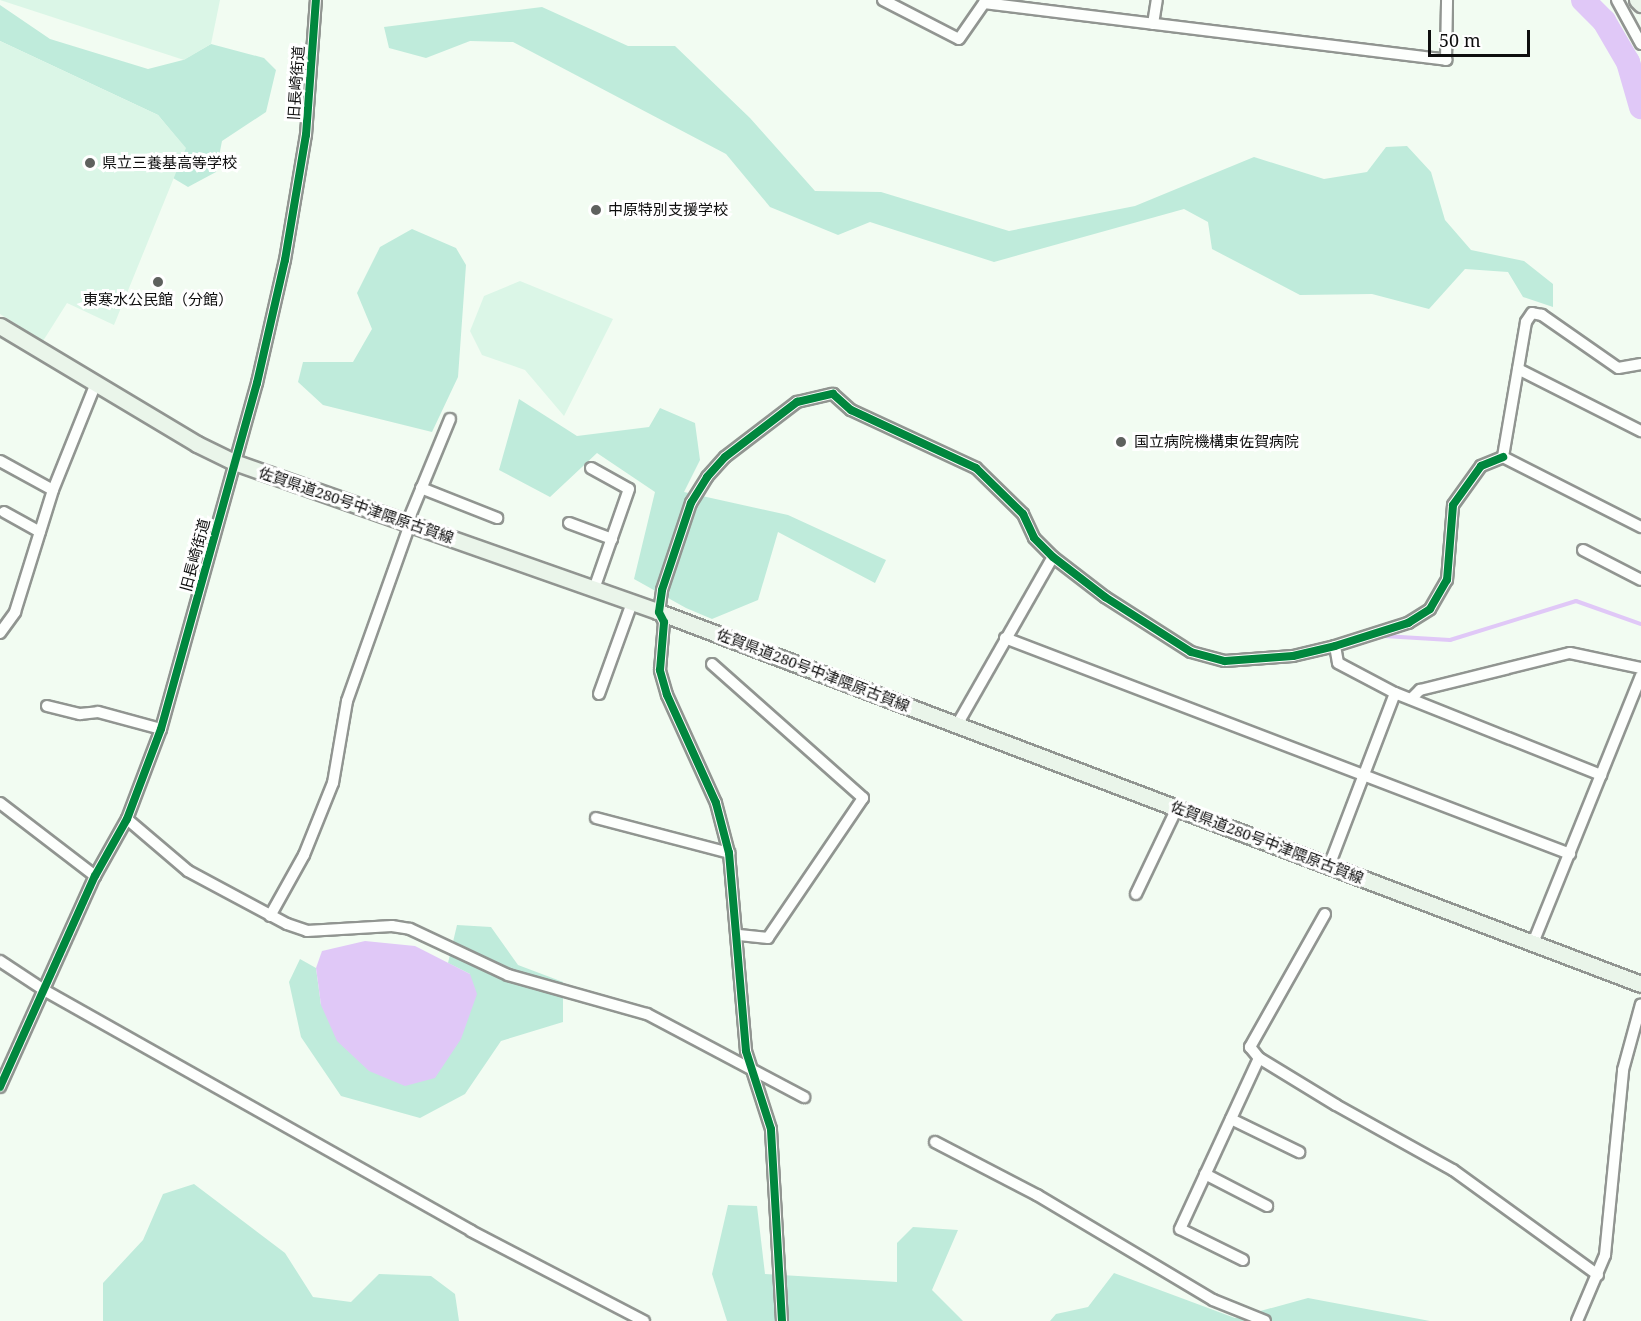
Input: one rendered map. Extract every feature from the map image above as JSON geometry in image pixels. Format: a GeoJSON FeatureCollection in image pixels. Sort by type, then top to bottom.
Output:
{"type":"FeatureCollection","features":[{"type":"Feature","properties":{"kind":"main road"},"geometry":{"type":"LineString","coordinates":[[1637,0],[1641,4]]}},
{"type":"Feature","properties":{"kind":"main road","name":"佐賀県道280号中津隈原古賀線"},"geometry":{"type":"LineString","coordinates":[[0,326],[197,444],[234,462],[659,612],[1641,984]]}},
{"type":"Feature","properties":{"kind":"street","name":"旧長崎街道"},"geometry":{"type":"LineString","coordinates":[[0,1087],[95,876],[127,819],[161,729],[257,383],[298,187],[316,0]]}},
{"type":"Feature","properties":{"kind":"street"},"geometry":{"type":"LineString","coordinates":[[883,0],[959,39],[984,3],[1446,60],[1447,0]]}},
{"type":"Feature","properties":{"kind":"street"},"geometry":{"type":"LineString","coordinates":[[1153,24],[1157,0]]}},
{"type":"Feature","properties":{"kind":"street"},"geometry":{"type":"LineString","coordinates":[[1617,0],[1641,44]]}},
{"type":"Feature","properties":{"kind":"street"},"geometry":{"type":"LineString","coordinates":[[1503,457],[1526,322],[1532,313],[1542,315],[1618,368],[1641,364]]}},
{"type":"Feature","properties":{"kind":"street"},"geometry":{"type":"LineString","coordinates":[[1518,369],[1641,431]]}},
{"type":"Feature","properties":{"kind":"street"},"geometry":{"type":"LineString","coordinates":[[0,633],[15,612],[53,490],[96,383]]}},
{"type":"Feature","properties":{"kind":"street"},"geometry":{"type":"LineString","coordinates":[[782,1321],[771,1129],[754,1070],[746,1051],[739,936],[729,852],[716,803],[667,695],[660,670],[664,622],[659,612],[691,504],[707,477],[725,457],[797,402],[833,394],[851,410],[976,468],[1023,514],[1034,538],[1053,557],[1105,597],[1191,652],[1225,662],[1293,656],[1335,646],[1408,623],[1437,602],[1447,580],[1453,505],[1481,466],[1503,457],[1641,527]]}},
{"type":"Feature","properties":{"kind":"street"},"geometry":{"type":"LineString","coordinates":[[270,916],[304,855],[333,783],[347,701],[421,488],[450,419]]}},
{"type":"Feature","properties":{"kind":"street"},"geometry":{"type":"LineString","coordinates":[[0,461],[53,490]]}},
{"type":"Feature","properties":{"kind":"street"},"geometry":{"type":"LineString","coordinates":[[591,468],[630,489],[594,589]]}},
{"type":"Feature","properties":{"kind":"street"},"geometry":{"type":"LineString","coordinates":[[421,488],[497,518]]}},
{"type":"Feature","properties":{"kind":"street"},"geometry":{"type":"LineString","coordinates":[[4,512],[40,532]]}},
{"type":"Feature","properties":{"kind":"street"},"geometry":{"type":"LineString","coordinates":[[569,523],[612,539]]}},
{"type":"Feature","properties":{"kind":"street"},"geometry":{"type":"LineString","coordinates":[[1582,550],[1641,580]]}},
{"type":"Feature","properties":{"kind":"street"},"geometry":{"type":"LineString","coordinates":[[957,725],[1053,557]]}},
{"type":"Feature","properties":{"kind":"street"},"geometry":{"type":"LineString","coordinates":[[599,694],[632,603]]}},
{"type":"Feature","properties":{"kind":"street"},"geometry":{"type":"LineString","coordinates":[[1005,638],[1569,854]]}},
{"type":"Feature","properties":{"kind":"street"},"geometry":{"type":"LineString","coordinates":[[1335,646],[1338,663],[1395,693],[1601,775]]}},
{"type":"Feature","properties":{"kind":"street"},"geometry":{"type":"LineString","coordinates":[[1411,699],[1419,690],[1570,653],[1641,668]]}},
{"type":"Feature","properties":{"kind":"street"},"geometry":{"type":"LineString","coordinates":[[712,664],[863,798],[768,938],[739,936]]}},
{"type":"Feature","properties":{"kind":"street"},"geometry":{"type":"LineString","coordinates":[[1533,943],[1641,676]]}},
{"type":"Feature","properties":{"kind":"street"},"geometry":{"type":"LineString","coordinates":[[1329,866],[1395,693]]}},
{"type":"Feature","properties":{"kind":"street"},"geometry":{"type":"LineString","coordinates":[[47,706],[80,714],[98,712],[161,729]]}},
{"type":"Feature","properties":{"kind":"street"},"geometry":{"type":"LineString","coordinates":[[0,803],[95,876]]}},
{"type":"Feature","properties":{"kind":"street"},"geometry":{"type":"LineString","coordinates":[[1136,894],[1177,808]]}},
{"type":"Feature","properties":{"kind":"street"},"geometry":{"type":"LineString","coordinates":[[596,818],[729,852]]}},
{"type":"Feature","properties":{"kind":"street"},"geometry":{"type":"LineString","coordinates":[[127,819],[188,871],[270,916],[307,931],[392,926],[410,929],[508,975],[647,1014],[804,1097]]}},
{"type":"Feature","properties":{"kind":"street"},"geometry":{"type":"LineString","coordinates":[[1325,914],[1250,1047],[1259,1058],[1453,1170],[1598,1275]]}},
{"type":"Feature","properties":{"kind":"street"},"geometry":{"type":"LineString","coordinates":[[0,961],[44,990],[471,1231],[644,1321]]}},
{"type":"Feature","properties":{"kind":"street"},"geometry":{"type":"LineString","coordinates":[[1577,1321],[1605,1256],[1623,1070],[1641,1004]]}},
{"type":"Feature","properties":{"kind":"street"},"geometry":{"type":"LineString","coordinates":[[1242,1260],[1180,1229],[1259,1058]]}},
{"type":"Feature","properties":{"kind":"street"},"geometry":{"type":"LineString","coordinates":[[1231,1119],[1299,1152]]}},
{"type":"Feature","properties":{"kind":"street"},"geometry":{"type":"LineString","coordinates":[[934,1142],[1037,1195],[1213,1300],[1264,1321]]}},
{"type":"Feature","properties":{"kind":"street"},"geometry":{"type":"LineString","coordinates":[[1205,1174],[1267,1206]]}},
{"type":"Feature","properties":{"kind":"green space"},"geometry":{"type":"Polygon","coordinates":[[[0,0],[220,0],[211,44],[184,60],[0,0]]]}},
{"type":"Feature","properties":{"kind":"green space"},"geometry":{"type":"Polygon","coordinates":[[[0,5],[50,39],[148,69],[183,60],[211,44],[264,58],[276,70],[266,112],[222,141],[216,172],[188,187],[173,178],[185,148],[158,115],[0,41],[0,5]]]}},
{"type":"Feature","properties":{"kind":"green space"},"geometry":{"type":"Polygon","coordinates":[[[542,7],[628,46],[675,46],[750,118],[815,191],[881,192],[1009,231],[1135,206],[1254,157],[1324,179],[1367,172],[1386,147],[1407,146],[1431,172],[1445,220],[1471,250],[1524,261],[1553,284],[1553,307],[1523,297],[1508,272],[1465,269],[1429,309],[1372,294],[1300,295],[1212,249],[1208,222],[1184,209],[994,262],[870,222],[838,235],[770,207],[726,154],[513,42],[470,41],[426,58],[389,48],[384,27],[542,7]]]}},
{"type":"Feature","properties":{"kind":"green space","name":"県立三養基高等学校"},"geometry":{"type":"Polygon","coordinates":[[[0,41],[158,115],[186,148],[114,325],[67,303],[43,341],[0,314],[0,41]]]}},
{"type":"Feature","properties":{"kind":"green space"},"geometry":{"type":"Polygon","coordinates":[[[412,229],[456,248],[466,265],[458,377],[432,432],[323,405],[298,382],[303,362],[353,362],[372,329],[357,293],[380,247],[412,229]]]}},
{"type":"Feature","properties":{"kind":"green space"},"geometry":{"type":"Polygon","coordinates":[[[520,281],[613,319],[564,416],[525,370],[482,355],[470,331],[484,296],[520,281]]]}},
{"type":"Feature","properties":{"kind":"green space"},"geometry":{"type":"Polygon","coordinates":[[[519,399],[577,436],[649,427],[660,408],[695,423],[700,460],[684,492],[788,515],[886,560],[875,583],[778,532],[758,600],[712,619],[686,608],[634,579],[655,492],[597,453],[550,497],[499,470],[519,399]]]}},
{"type":"Feature","properties":{"kind":"green space"},"geometry":{"type":"Polygon","coordinates":[[[457,925],[491,927],[518,965],[563,982],[563,1022],[501,1041],[465,1094],[420,1118],[341,1096],[301,1037],[289,982],[300,959],[316,968],[321,1005],[470,974],[448,963],[457,925]]]}},
{"type":"Feature","properties":{"kind":"green space"},"geometry":{"type":"Polygon","coordinates":[[[194,1184],[285,1253],[313,1297],[351,1302],[379,1274],[431,1276],[455,1294],[459,1321],[103,1321],[103,1283],[143,1240],[163,1194],[194,1184]]]}},
{"type":"Feature","properties":{"kind":"green space"},"geometry":{"type":"Polygon","coordinates":[[[728,1205],[757,1206],[765,1274],[897,1282],[897,1243],[913,1227],[958,1230],[932,1290],[963,1321],[727,1321],[712,1274],[728,1205]]]}},
{"type":"Feature","properties":{"kind":"green space"},"geometry":{"type":"Polygon","coordinates":[[[1114,1273],[1235,1318],[1308,1298],[1430,1321],[1050,1321],[1056,1314],[1088,1307],[1114,1273]]]}},
{"type":"Feature","properties":{"kind":"shaded area"},"geometry":{"type":"Polygon","coordinates":[[[365,941],[415,946],[470,974],[477,994],[461,1039],[435,1078],[405,1086],[369,1071],[337,1041],[321,1005],[316,968],[322,951],[365,941]]]}},
{"type":"Feature","properties":{"kind":"waterway"},"geometry":{"type":"LineString","coordinates":[[1583,0],[1604,21],[1628,62],[1641,107]]}},
{"type":"Feature","properties":{"kind":"waterway"},"geometry":{"type":"LineString","coordinates":[[1384,636],[1450,640],[1576,601],[1641,624]]}},
{"type":"Feature","properties":{"kind":"cycle path"},"geometry":{"type":"LineString","coordinates":[[0,1087],[95,876],[127,819],[161,729],[257,383],[285,260],[306,135],[316,0]]}},
{"type":"Feature","properties":{"kind":"cycle path"},"geometry":{"type":"LineString","coordinates":[[782,1321],[771,1129],[746,1051],[729,853],[716,803],[667,695],[660,670],[664,622],[659,612],[662,590],[691,503],[707,477],[725,457],[797,402],[833,394],[851,410],[976,468],[1023,514],[1034,538],[1053,557],[1105,597],[1191,652],[1225,661],[1293,656],[1335,646],[1408,623],[1430,609],[1447,580],[1453,505],[1481,466],[1503,457]]}},
{"type":"Feature","properties":{"kind":"place","name":"県立三養基高等学校"},"geometry":{"type":"Point","coordinates":[90,163]}},
{"type":"Feature","properties":{"kind":"place","name":"中原特別支援学校"},"geometry":{"type":"Point","coordinates":[596,210]}},
{"type":"Feature","properties":{"kind":"place","name":"東寒水公民館（分館）"},"geometry":{"type":"Point","coordinates":[158,282]}},
{"type":"Feature","properties":{"kind":"place","name":"国立病院機構東佐賀病院"},"geometry":{"type":"Point","coordinates":[1121,442]}}]}
